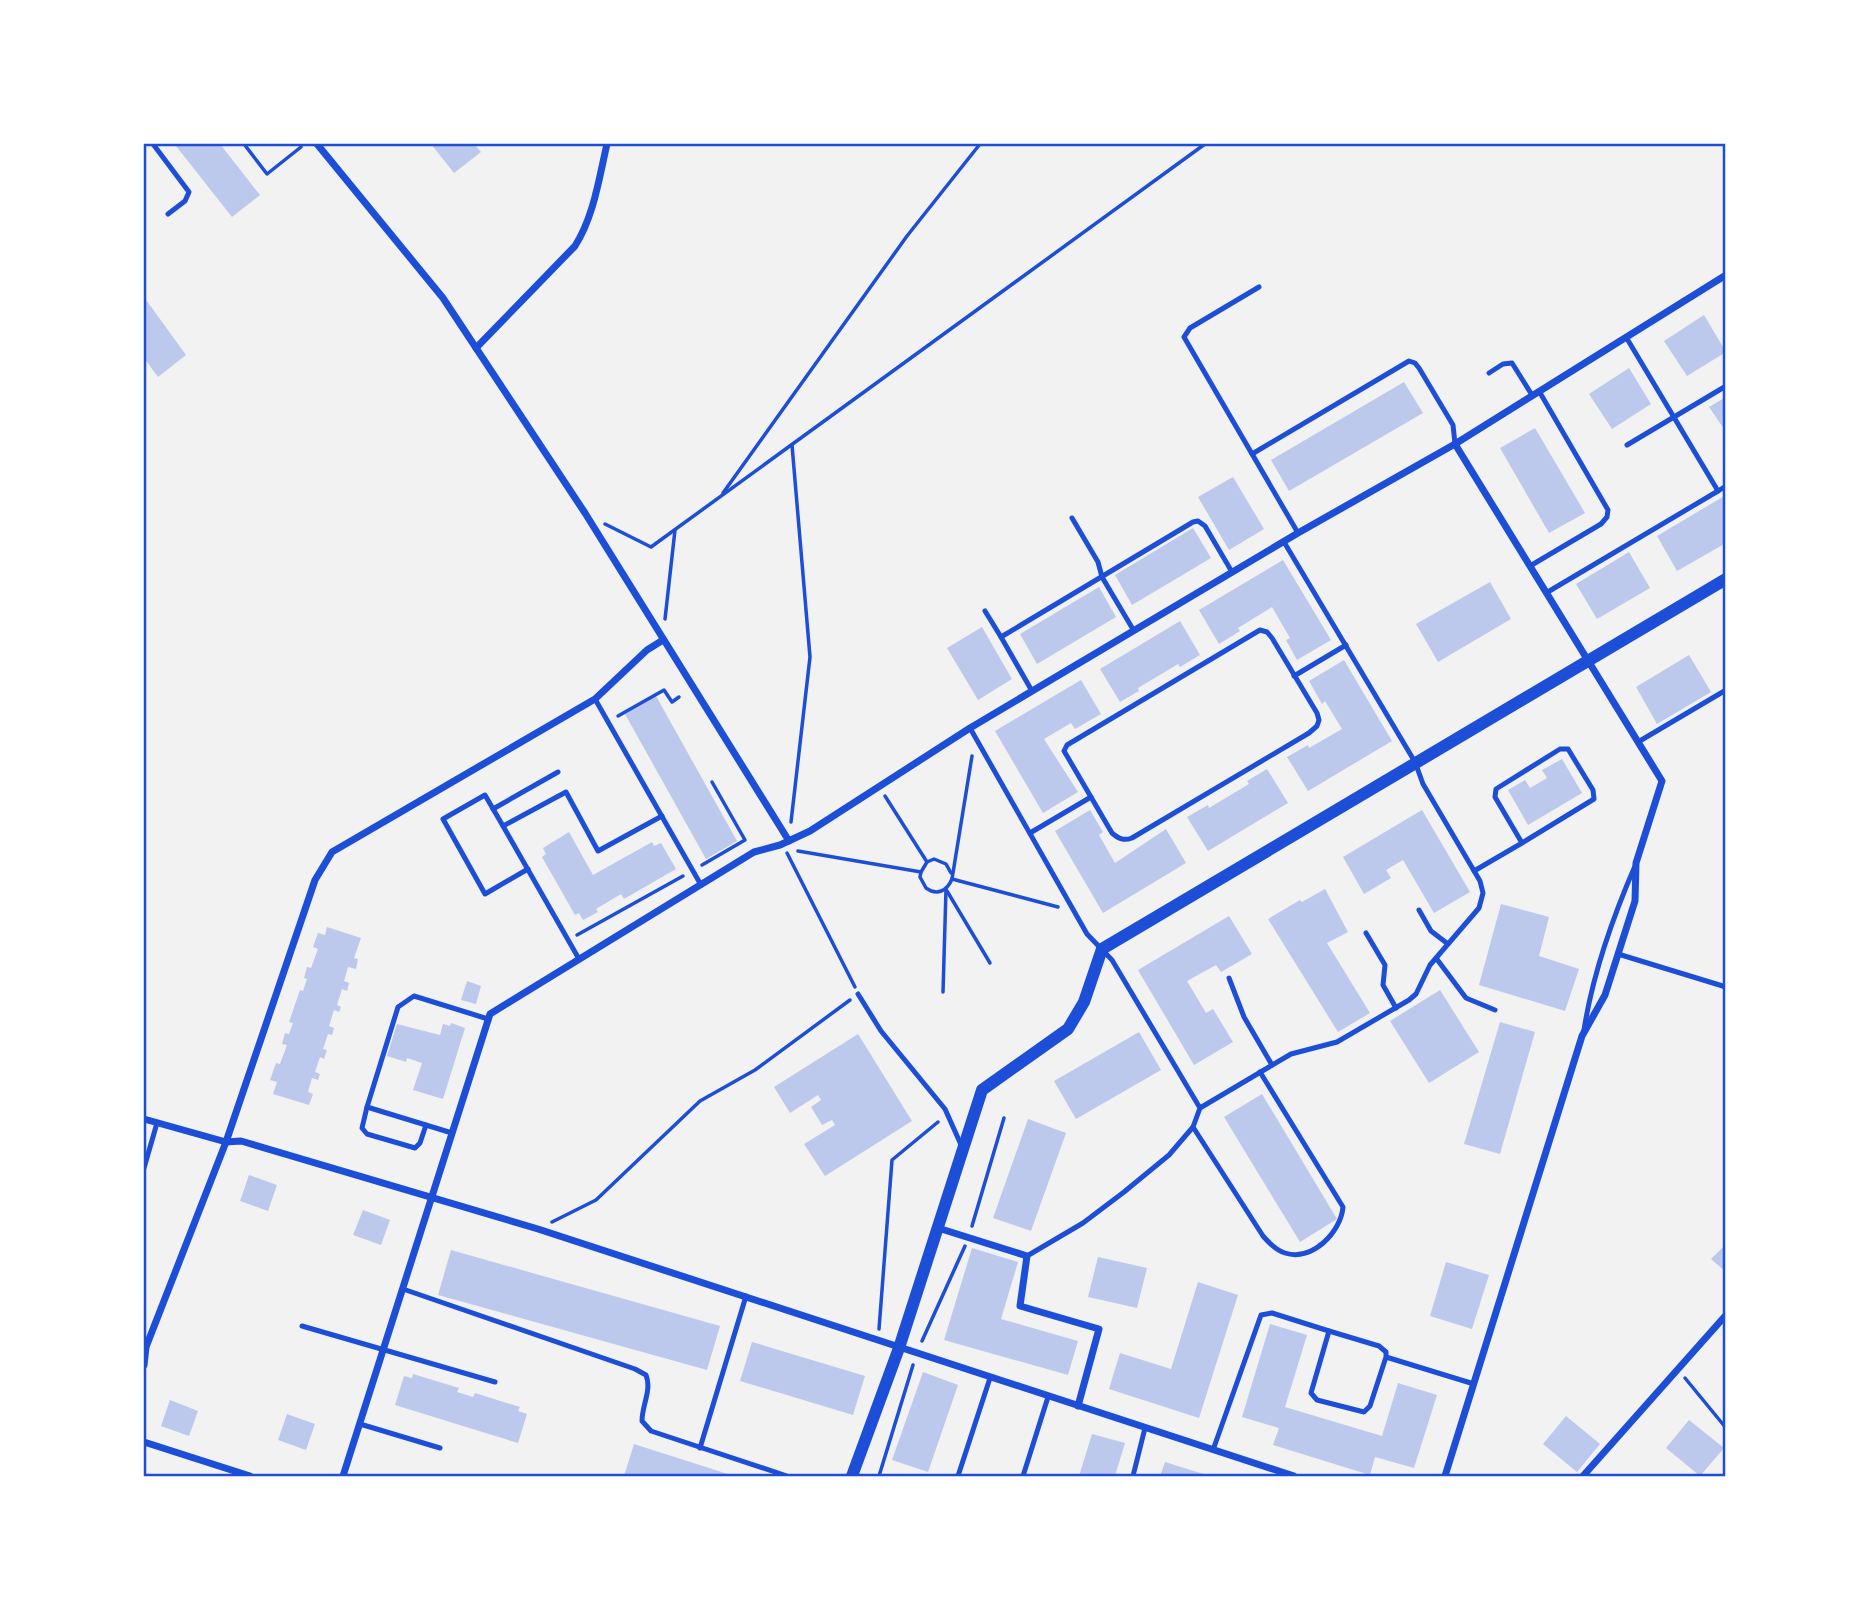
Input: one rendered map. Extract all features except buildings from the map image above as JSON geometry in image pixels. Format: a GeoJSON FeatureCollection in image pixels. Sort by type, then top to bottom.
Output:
{"type":"FeatureCollection","features":[{"type":"Feature","properties":{"kind":"street"},"geometry":{"type":"LineString","coordinates":[[317,144],[443,298],[585,513],[787,845]]}},
{"type":"Feature","properties":{"kind":"street"},"geometry":{"type":"LineString","coordinates":[[475,348],[575,246],[588,218],[607,144]]}},
{"type":"Feature","properties":{"kind":"street"},"geometry":{"type":"LineString","coordinates":[[343,1476],[490,1013],[754,852],[787,845],[970,728],[1455,443],[1726,275]]}},
{"type":"Feature","properties":{"kind":"street"},"geometry":{"type":"LineString","coordinates":[[1445,1476],[1583,1036],[1605,996],[1635,901],[1636,863],[1662,781],[1455,443]]}},
{"type":"Feature","properties":{"kind":"street"},"geometry":{"type":"LineString","coordinates":[[852,1476],[899,1348],[982,1090],[1068,1029],[1084,1002],[1102,948],[1726,579]]}},
{"type":"Feature","properties":{"kind":"street"},"geometry":{"type":"LineString","coordinates":[[144,1364],[146,1347],[226,1142],[315,880],[332,852],[595,699],[647,650],[663,640]]}},
{"type":"Feature","properties":{"kind":"street"},"geometry":{"type":"LineString","coordinates":[[144,1119],[226,1142],[241,1141],[538,1229],[1294,1476]]}},
{"type":"Feature","properties":{"kind":"street"},"geometry":{"type":"LineString","coordinates":[[938,1228],[1027,1256],[1020,1306],[1099,1329],[1078,1406]]}},
{"type":"Feature","properties":{"kind":"street"},"geometry":{"type":"LineString","coordinates":[[1583,1476],[1726,1315]]}},
{"type":"Feature","properties":{"kind":"street"},"geometry":{"type":"LineString","coordinates":[[144,1442],[250,1476]]}},
{"type":"Feature","properties":{"kind":"lane"},"geometry":{"type":"LineString","coordinates":[[153,144],[189,192],[185,201],[168,214]]}},
{"type":"Feature","properties":{"kind":"lane"},"geometry":{"type":"LineString","coordinates":[[1259,287],[1190,328],[1184,337],[1298,533]]}},
{"type":"Feature","properties":{"kind":"lane"},"geometry":{"type":"LineString","coordinates":[[1626,337],[1718,491]]}},
{"type":"Feature","properties":{"kind":"lane"},"geometry":{"type":"LineString","coordinates":[[1252,454],[1409,361],[1419,368],[1453,425],[1455,443]]}},
{"type":"Feature","properties":{"kind":"lane"},"geometry":{"type":"LineString","coordinates":[[1489,373],[1503,364],[1512,363],[1536,393],[1608,510],[1607,517],[1601,524],[1530,566]]}},
{"type":"Feature","properties":{"kind":"lane"},"geometry":{"type":"LineString","coordinates":[[1627,445],[1726,386]]}},
{"type":"Feature","properties":{"kind":"lane"},"geometry":{"type":"LineString","coordinates":[[1546,593],[1726,486]]}},
{"type":"Feature","properties":{"kind":"lane"},"geometry":{"type":"LineString","coordinates":[[1072,518],[1134,631]]}},
{"type":"Feature","properties":{"kind":"lane"},"geometry":{"type":"LineString","coordinates":[[1001,637],[1198,521],[1205,526],[1232,572]]}},
{"type":"Feature","properties":{"kind":"lane"},"geometry":{"type":"LineString","coordinates":[[1027,1256],[1083,1223],[1169,1155],[1193,1127],[1200,1108],[1291,1054],[1337,1042],[1416,994],[1436,958],[1479,908],[1483,893],[1480,881],[1423,784],[1415,762],[1284,542]]}},
{"type":"Feature","properties":{"kind":"lane"},"geometry":{"type":"LineString","coordinates":[[985,611],[1032,691]]}},
{"type":"Feature","properties":{"kind":"lane"},"geometry":{"type":"LineString","coordinates":[[1260,630],[1267,632],[1319,720],[1317,726],[1298,740],[1125,841],[1112,833],[1091,797],[1065,751],[1072,741],[1260,630]]}},
{"type":"Feature","properties":{"kind":"lane"},"geometry":{"type":"LineString","coordinates":[[1294,676],[1346,645]]}},
{"type":"Feature","properties":{"kind":"lane"},"geometry":{"type":"LineString","coordinates":[[1638,742],[1726,690]]}},
{"type":"Feature","properties":{"kind":"lane"},"geometry":{"type":"LineString","coordinates":[[595,699],[701,885]]}},
{"type":"Feature","properties":{"kind":"lane"},"geometry":{"type":"LineString","coordinates":[[970,728],[1087,934],[1112,960],[1200,1108]]}},
{"type":"Feature","properties":{"kind":"lane"},"geometry":{"type":"LineString","coordinates":[[1474,871],[1522,843],[1594,799],[1593,790],[1568,749],[1560,749],[1496,789],[1495,797],[1522,843]]}},
{"type":"Feature","properties":{"kind":"lane"},"geometry":{"type":"LineString","coordinates":[[493,809],[558,772]]}},
{"type":"Feature","properties":{"kind":"lane"},"geometry":{"type":"LineString","coordinates":[[503,826],[566,792],[598,850],[662,816]]}},
{"type":"Feature","properties":{"kind":"lane"},"geometry":{"type":"LineString","coordinates":[[528,869],[485,894],[443,819],[485,795],[528,869],[579,959]]}},
{"type":"Feature","properties":{"kind":"lane"},"geometry":{"type":"LineString","coordinates":[[1030,833],[1091,797]]}},
{"type":"Feature","properties":{"kind":"lane"},"geometry":{"type":"LineString","coordinates":[[1583,1036],[1591,987],[1615,911],[1636,863]]}},
{"type":"Feature","properties":{"kind":"lane"},"geometry":{"type":"LineString","coordinates":[[1419,910],[1431,931],[1448,944]]}},
{"type":"Feature","properties":{"kind":"lane"},"geometry":{"type":"LineString","coordinates":[[1366,933],[1385,965],[1383,985],[1396,1008]]}},
{"type":"Feature","properties":{"kind":"lane"},"geometry":{"type":"LineString","coordinates":[[1618,954],[1726,987]]}},
{"type":"Feature","properties":{"kind":"lane"},"geometry":{"type":"LineString","coordinates":[[1436,958],[1466,998],[1495,1010]]}},
{"type":"Feature","properties":{"kind":"lane"},"geometry":{"type":"LineString","coordinates":[[1229,978],[1244,1017],[1272,1065]]}},
{"type":"Feature","properties":{"kind":"lane"},"geometry":{"type":"LineString","coordinates":[[858,994],[881,1031],[945,1109],[963,1150]]}},
{"type":"Feature","properties":{"kind":"lane"},"geometry":{"type":"LineString","coordinates":[[426,1125],[420,1143],[415,1147],[367,1133],[362,1128],[398,1007],[410,997],[416,996],[488,1019]]}},
{"type":"Feature","properties":{"kind":"lane"},"geometry":{"type":"LineString","coordinates":[[1193,1127],[1263,1236],[1274,1247],[1287,1254],[1300,1254],[1317,1248],[1329,1238],[1342,1219],[1343,1207],[1261,1072]]}},
{"type":"Feature","properties":{"kind":"lane"},"geometry":{"type":"LineString","coordinates":[[367,1107],[452,1133]]}},
{"type":"Feature","properties":{"kind":"lane"},"geometry":{"type":"LineString","coordinates":[[144,1168],[158,1123]]}},
{"type":"Feature","properties":{"kind":"lane"},"geometry":{"type":"LineString","coordinates":[[403,1289],[635,1369],[646,1375],[649,1384],[642,1421],[652,1431],[787,1476]]}},
{"type":"Feature","properties":{"kind":"lane"},"geometry":{"type":"LineString","coordinates":[[700,1447],[746,1296]]}},
{"type":"Feature","properties":{"kind":"lane"},"geometry":{"type":"LineString","coordinates":[[1213,1450],[1261,1315],[1272,1313],[1380,1346],[1386,1352],[1386,1357],[1368,1410],[1360,1413],[1317,1400],[1311,1393],[1329,1331]]}},
{"type":"Feature","properties":{"kind":"lane"},"geometry":{"type":"LineString","coordinates":[[302,1326],[495,1382]]}},
{"type":"Feature","properties":{"kind":"lane"},"geometry":{"type":"LineString","coordinates":[[1386,1357],[1474,1384]]}},
{"type":"Feature","properties":{"kind":"lane"},"geometry":{"type":"LineString","coordinates":[[958,1476],[990,1378]]}},
{"type":"Feature","properties":{"kind":"lane"},"geometry":{"type":"LineString","coordinates":[[1023,1476],[1048,1397]]}},
{"type":"Feature","properties":{"kind":"lane"},"geometry":{"type":"LineString","coordinates":[[360,1424],[440,1448]]}},
{"type":"Feature","properties":{"kind":"lane"},"geometry":{"type":"LineString","coordinates":[[1133,1476],[1145,1428]]}},
{"type":"Feature","properties":{"kind":"path"},"geometry":{"type":"LineString","coordinates":[[244,144],[267,174],[301,147]]}},
{"type":"Feature","properties":{"kind":"path"},"geometry":{"type":"LineString","coordinates":[[720,497],[907,236],[980,144]]}},
{"type":"Feature","properties":{"kind":"path"},"geometry":{"type":"LineString","coordinates":[[585,513],[651,547],[1205,144]]}},
{"type":"Feature","properties":{"kind":"path"},"geometry":{"type":"LineString","coordinates":[[538,1229],[596,1200],[700,1101],[755,1070],[858,994],[787,845],[810,657],[792,445]]}},
{"type":"Feature","properties":{"kind":"path"},"geometry":{"type":"LineString","coordinates":[[663,640],[675,530]]}},
{"type":"Feature","properties":{"kind":"path"},"geometry":{"type":"LineString","coordinates":[[616,717],[664,690],[672,702],[679,697]]}},
{"type":"Feature","properties":{"kind":"path"},"geometry":{"type":"LineString","coordinates":[[943,992],[946,889],[952,879],[975,737]]}},
{"type":"Feature","properties":{"kind":"path"},"geometry":{"type":"LineString","coordinates":[[575,936],[745,840],[712,782]]}},
{"type":"Feature","properties":{"kind":"path"},"geometry":{"type":"LineString","coordinates":[[879,786],[927,862]]}},
{"type":"Feature","properties":{"kind":"path"},"geometry":{"type":"LineString","coordinates":[[787,845],[921,872]]}},
{"type":"Feature","properties":{"kind":"path"},"geometry":{"type":"LineString","coordinates":[[946,889],[939,892],[926,888],[920,877],[927,862],[934,859],[946,864],[950,868],[952,879]]}},
{"type":"Feature","properties":{"kind":"path"},"geometry":{"type":"LineString","coordinates":[[952,879],[1074,912]]}},
{"type":"Feature","properties":{"kind":"path"},"geometry":{"type":"LineString","coordinates":[[946,889],[990,963]]}},
{"type":"Feature","properties":{"kind":"path"},"geometry":{"type":"LineString","coordinates":[[878,1476],[917,1354],[968,1237],[1004,1118]]}},
{"type":"Feature","properties":{"kind":"path"},"geometry":{"type":"LineString","coordinates":[[878,1342],[892,1160],[938,1122]]}},
{"type":"Feature","properties":{"kind":"path"},"geometry":{"type":"LineString","coordinates":[[1677,1369],[1726,1428]]}}]}
